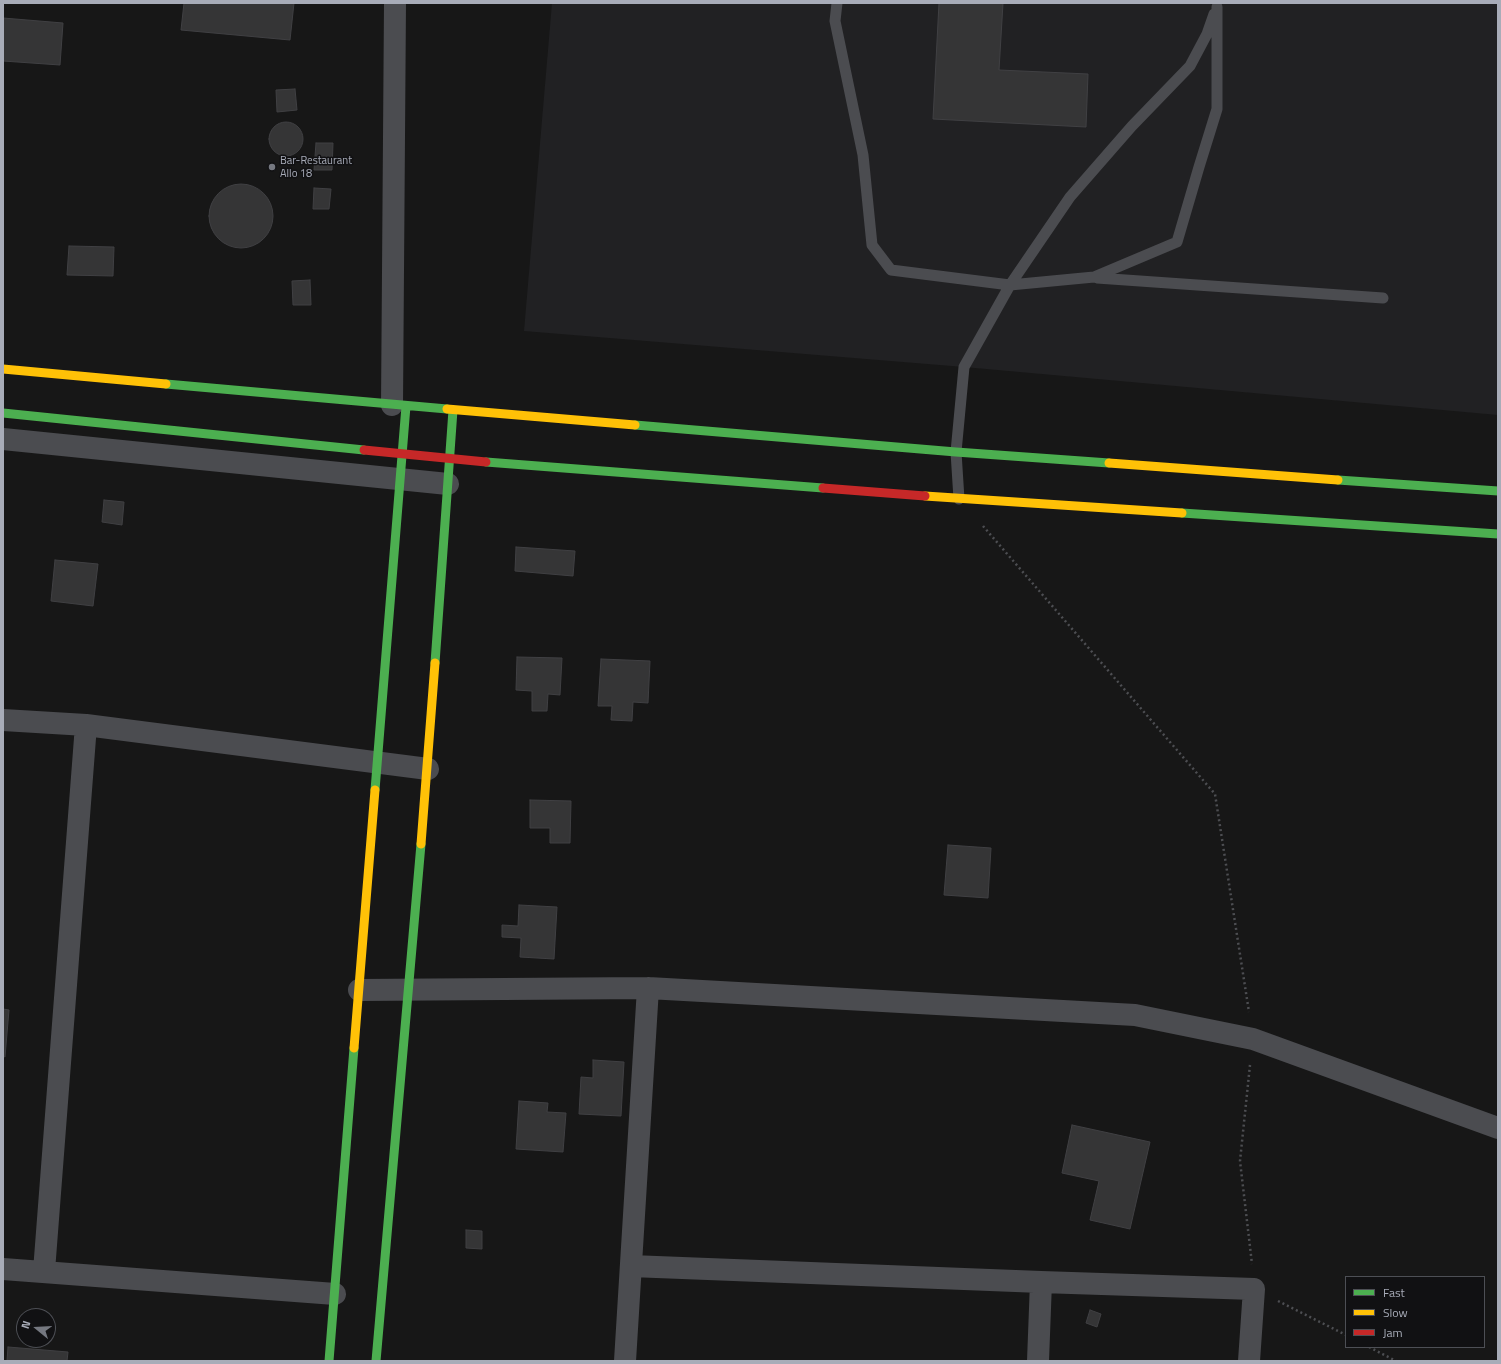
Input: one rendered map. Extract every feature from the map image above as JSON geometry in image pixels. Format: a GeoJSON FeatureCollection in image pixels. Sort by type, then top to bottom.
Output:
{"type":"FeatureCollection","features":[{"type":"Feature","properties":{"kind":"main road"},"geometry":{"type":"LineString","coordinates":[[3,369],[453,410],[956,452],[1498,491]]}},
{"type":"Feature","properties":{"kind":"main road"},"geometry":{"type":"LineString","coordinates":[[329,1361],[402,454],[399,405]]}},
{"type":"Feature","properties":{"kind":"main road"},"geometry":{"type":"LineString","coordinates":[[376,1361],[428,769],[453,410]]}},
{"type":"Feature","properties":{"kind":"main road"},"geometry":{"type":"LineString","coordinates":[[3,413],[450,459],[959,498],[1498,534]]}},
{"type":"Feature","properties":{"kind":"street"},"geometry":{"type":"LineString","coordinates":[[395,3],[399,405]]}},
{"type":"Feature","properties":{"kind":"street"},"geometry":{"type":"LineString","coordinates":[[3,439],[448,484]]}},
{"type":"Feature","properties":{"kind":"street"},"geometry":{"type":"LineString","coordinates":[[3,720],[86,725],[428,769]]}},
{"type":"Feature","properties":{"kind":"street"},"geometry":{"type":"LineString","coordinates":[[44,1271],[86,725]]}},
{"type":"Feature","properties":{"kind":"street"},"geometry":{"type":"LineString","coordinates":[[625,1361],[648,988]]}},
{"type":"Feature","properties":{"kind":"street"},"geometry":{"type":"LineString","coordinates":[[359,990],[648,988],[1135,1015],[1253,1039],[1498,1128]]}},
{"type":"Feature","properties":{"kind":"street"},"geometry":{"type":"LineString","coordinates":[[631,1266],[1254,1289],[1249,1361]]}},
{"type":"Feature","properties":{"kind":"street"},"geometry":{"type":"LineString","coordinates":[[3,1268],[334,1294]]}},
{"type":"Feature","properties":{"kind":"street"},"geometry":{"type":"LineString","coordinates":[[1038,1361],[1041,1282]]}},
{"type":"Feature","properties":{"kind":"lane"},"geometry":{"type":"LineString","coordinates":[[837,3],[835,21],[863,155],[872,245],[891,270],[1010,286],[1094,277],[1383,298]]}},
{"type":"Feature","properties":{"kind":"lane"},"geometry":{"type":"LineString","coordinates":[[959,498],[956,452],[964,367],[1010,286],[1070,197],[1132,126],[1190,66],[1207,34],[1217,5]]}},
{"type":"Feature","properties":{"kind":"lane"},"geometry":{"type":"LineString","coordinates":[[1094,277],[1178,242],[1199,167],[1218,109],[1217,5]]}},
{"type":"Feature","properties":{"kind":"path"},"geometry":{"type":"LineString","coordinates":[[959,498],[1215,794],[1253,1039],[1240,1162],[1254,1289],[1345,1335]]}},
{"type":"Feature","properties":{"kind":"path"},"geometry":{"type":"LineString","coordinates":[[1371,1348],[1396,1361]]}},
{"type":"Feature","properties":{"kind":"shaded area"},"geometry":{"type":"Polygon","coordinates":[[[552,3],[1498,3],[1498,415],[964,367],[524,331],[552,3]]]}},
{"type":"Feature","properties":{"kind":"building"},"geometry":{"type":"Polygon","coordinates":[[[184,3],[294,3],[290,40],[181,30],[184,3]]]}},
{"type":"Feature","properties":{"kind":"building"},"geometry":{"type":"Polygon","coordinates":[[[939,3],[1003,3],[999,70],[1088,74],[1086,127],[933,119],[939,3]]]}},
{"type":"Feature","properties":{"kind":"building"},"geometry":{"type":"Polygon","coordinates":[[[3,18],[63,23],[60,65],[3,61],[3,18]]]}},
{"type":"Feature","properties":{"kind":"building"},"geometry":{"type":"Polygon","coordinates":[[[295,89],[297,110],[277,112],[276,90],[295,89]]]}},
{"type":"Feature","properties":{"kind":"building"},"geometry":{"type":"Polygon","coordinates":[[[289,122],[298,127],[302,132],[302,146],[298,151],[293,155],[283,156],[279,155],[270,146],[269,136],[270,132],[279,123],[289,122]]]}},
{"type":"Feature","properties":{"kind":"building"},"geometry":{"type":"Polygon","coordinates":[[[316,143],[333,143],[332,170],[314,170],[316,143]]]}},
{"type":"Feature","properties":{"kind":"building"},"geometry":{"type":"Polygon","coordinates":[[[241,184],[253,187],[264,193],[270,204],[273,216],[270,228],[264,239],[253,245],[241,248],[229,245],[218,239],[212,228],[209,216],[212,204],[218,193],[229,187],[241,184]]]}},
{"type":"Feature","properties":{"kind":"building"},"geometry":{"type":"Polygon","coordinates":[[[314,188],[331,189],[329,209],[313,209],[314,188]]]}},
{"type":"Feature","properties":{"kind":"building"},"geometry":{"type":"Polygon","coordinates":[[[69,246],[114,247],[113,276],[67,275],[69,246]]]}},
{"type":"Feature","properties":{"kind":"building"},"geometry":{"type":"Polygon","coordinates":[[[310,280],[311,305],[293,305],[292,281],[310,280]]]}},
{"type":"Feature","properties":{"kind":"building"},"geometry":{"type":"Polygon","coordinates":[[[104,500],[124,502],[122,525],[102,522],[104,500]]]}},
{"type":"Feature","properties":{"kind":"building"},"geometry":{"type":"Polygon","coordinates":[[[516,547],[575,551],[573,576],[515,571],[516,547]]]}},
{"type":"Feature","properties":{"kind":"building"},"geometry":{"type":"Polygon","coordinates":[[[55,560],[98,564],[93,606],[51,601],[55,560]]]}},
{"type":"Feature","properties":{"kind":"building"},"geometry":{"type":"Polygon","coordinates":[[[517,657],[562,658],[560,695],[548,694],[547,711],[532,711],[532,691],[516,690],[517,657]]]}},
{"type":"Feature","properties":{"kind":"building"},"geometry":{"type":"Polygon","coordinates":[[[601,659],[650,661],[648,703],[633,702],[632,721],[611,720],[612,706],[598,706],[601,659]]]}},
{"type":"Feature","properties":{"kind":"building"},"geometry":{"type":"Polygon","coordinates":[[[530,800],[571,801],[570,843],[550,843],[550,828],[530,828],[530,800]]]}},
{"type":"Feature","properties":{"kind":"building"},"geometry":{"type":"Polygon","coordinates":[[[948,845],[991,848],[988,898],[944,895],[948,845]]]}},
{"type":"Feature","properties":{"kind":"building"},"geometry":{"type":"Polygon","coordinates":[[[519,905],[557,907],[554,959],[520,957],[521,938],[502,937],[502,925],[518,926],[519,905]]]}},
{"type":"Feature","properties":{"kind":"building"},"geometry":{"type":"Polygon","coordinates":[[[3,1009],[9,1010],[5,1057],[3,1056],[3,1009]]]}},
{"type":"Feature","properties":{"kind":"building"},"geometry":{"type":"Polygon","coordinates":[[[593,1060],[624,1062],[621,1116],[579,1114],[581,1077],[593,1078],[593,1060]]]}},
{"type":"Feature","properties":{"kind":"building"},"geometry":{"type":"Polygon","coordinates":[[[519,1101],[548,1103],[547,1112],[566,1113],[563,1152],[516,1149],[519,1101]]]}},
{"type":"Feature","properties":{"kind":"building"},"geometry":{"type":"Polygon","coordinates":[[[1072,1125],[1150,1142],[1130,1229],[1090,1220],[1099,1181],[1062,1173],[1072,1125]]]}},
{"type":"Feature","properties":{"kind":"building"},"geometry":{"type":"Polygon","coordinates":[[[466,1230],[482,1231],[482,1249],[466,1248],[466,1230]]]}},
{"type":"Feature","properties":{"kind":"building"},"geometry":{"type":"Polygon","coordinates":[[[1090,1310],[1101,1314],[1097,1327],[1086,1323],[1090,1310]]]}},
{"type":"Feature","properties":{"kind":"building"},"geometry":{"type":"Polygon","coordinates":[[[8,1347],[68,1352],[67,1361],[7,1361],[8,1347]]]}},
{"type":"Feature","properties":{"kind":"traffic: fast"},"geometry":{"type":"LineString","coordinates":[[166,384],[447,409]]}},
{"type":"Feature","properties":{"kind":"traffic: fast"},"geometry":{"type":"LineString","coordinates":[[375,790],[406,406]]}},
{"type":"Feature","properties":{"kind":"traffic: fast"},"geometry":{"type":"LineString","coordinates":[[435,663],[453,410]]}},
{"type":"Feature","properties":{"kind":"traffic: fast"},"geometry":{"type":"LineString","coordinates":[[3,413],[364,450]]}},
{"type":"Feature","properties":{"kind":"traffic: fast"},"geometry":{"type":"LineString","coordinates":[[635,425],[956,452],[1109,463]]}},
{"type":"Feature","properties":{"kind":"traffic: fast"},"geometry":{"type":"LineString","coordinates":[[486,462],[823,488]]}},
{"type":"Feature","properties":{"kind":"traffic: fast"},"geometry":{"type":"LineString","coordinates":[[1338,480],[1498,491]]}},
{"type":"Feature","properties":{"kind":"traffic: fast"},"geometry":{"type":"LineString","coordinates":[[1182,513],[1498,534]]}},
{"type":"Feature","properties":{"kind":"traffic: fast"},"geometry":{"type":"LineString","coordinates":[[376,1361],[421,844]]}},
{"type":"Feature","properties":{"kind":"traffic: fast"},"geometry":{"type":"LineString","coordinates":[[329,1361],[354,1048]]}},
{"type":"Feature","properties":{"kind":"traffic: slow"},"geometry":{"type":"LineString","coordinates":[[3,369],[166,384]]}},
{"type":"Feature","properties":{"kind":"traffic: slow"},"geometry":{"type":"LineString","coordinates":[[447,409],[635,425]]}},
{"type":"Feature","properties":{"kind":"traffic: slow"},"geometry":{"type":"LineString","coordinates":[[1109,463],[1338,480]]}},
{"type":"Feature","properties":{"kind":"traffic: slow"},"geometry":{"type":"LineString","coordinates":[[925,496],[1182,513]]}},
{"type":"Feature","properties":{"kind":"traffic: slow"},"geometry":{"type":"LineString","coordinates":[[421,844],[435,663]]}},
{"type":"Feature","properties":{"kind":"traffic: slow"},"geometry":{"type":"LineString","coordinates":[[354,1048],[375,790]]}},
{"type":"Feature","properties":{"kind":"traffic: jam"},"geometry":{"type":"LineString","coordinates":[[364,450],[486,462]]}},
{"type":"Feature","properties":{"kind":"traffic: jam"},"geometry":{"type":"LineString","coordinates":[[823,488],[925,496]]}},
{"type":"Feature","properties":{"kind":"place","name":"Bar-Restaurant Allo 18"},"geometry":{"type":"Point","coordinates":[272,167]}}]}
